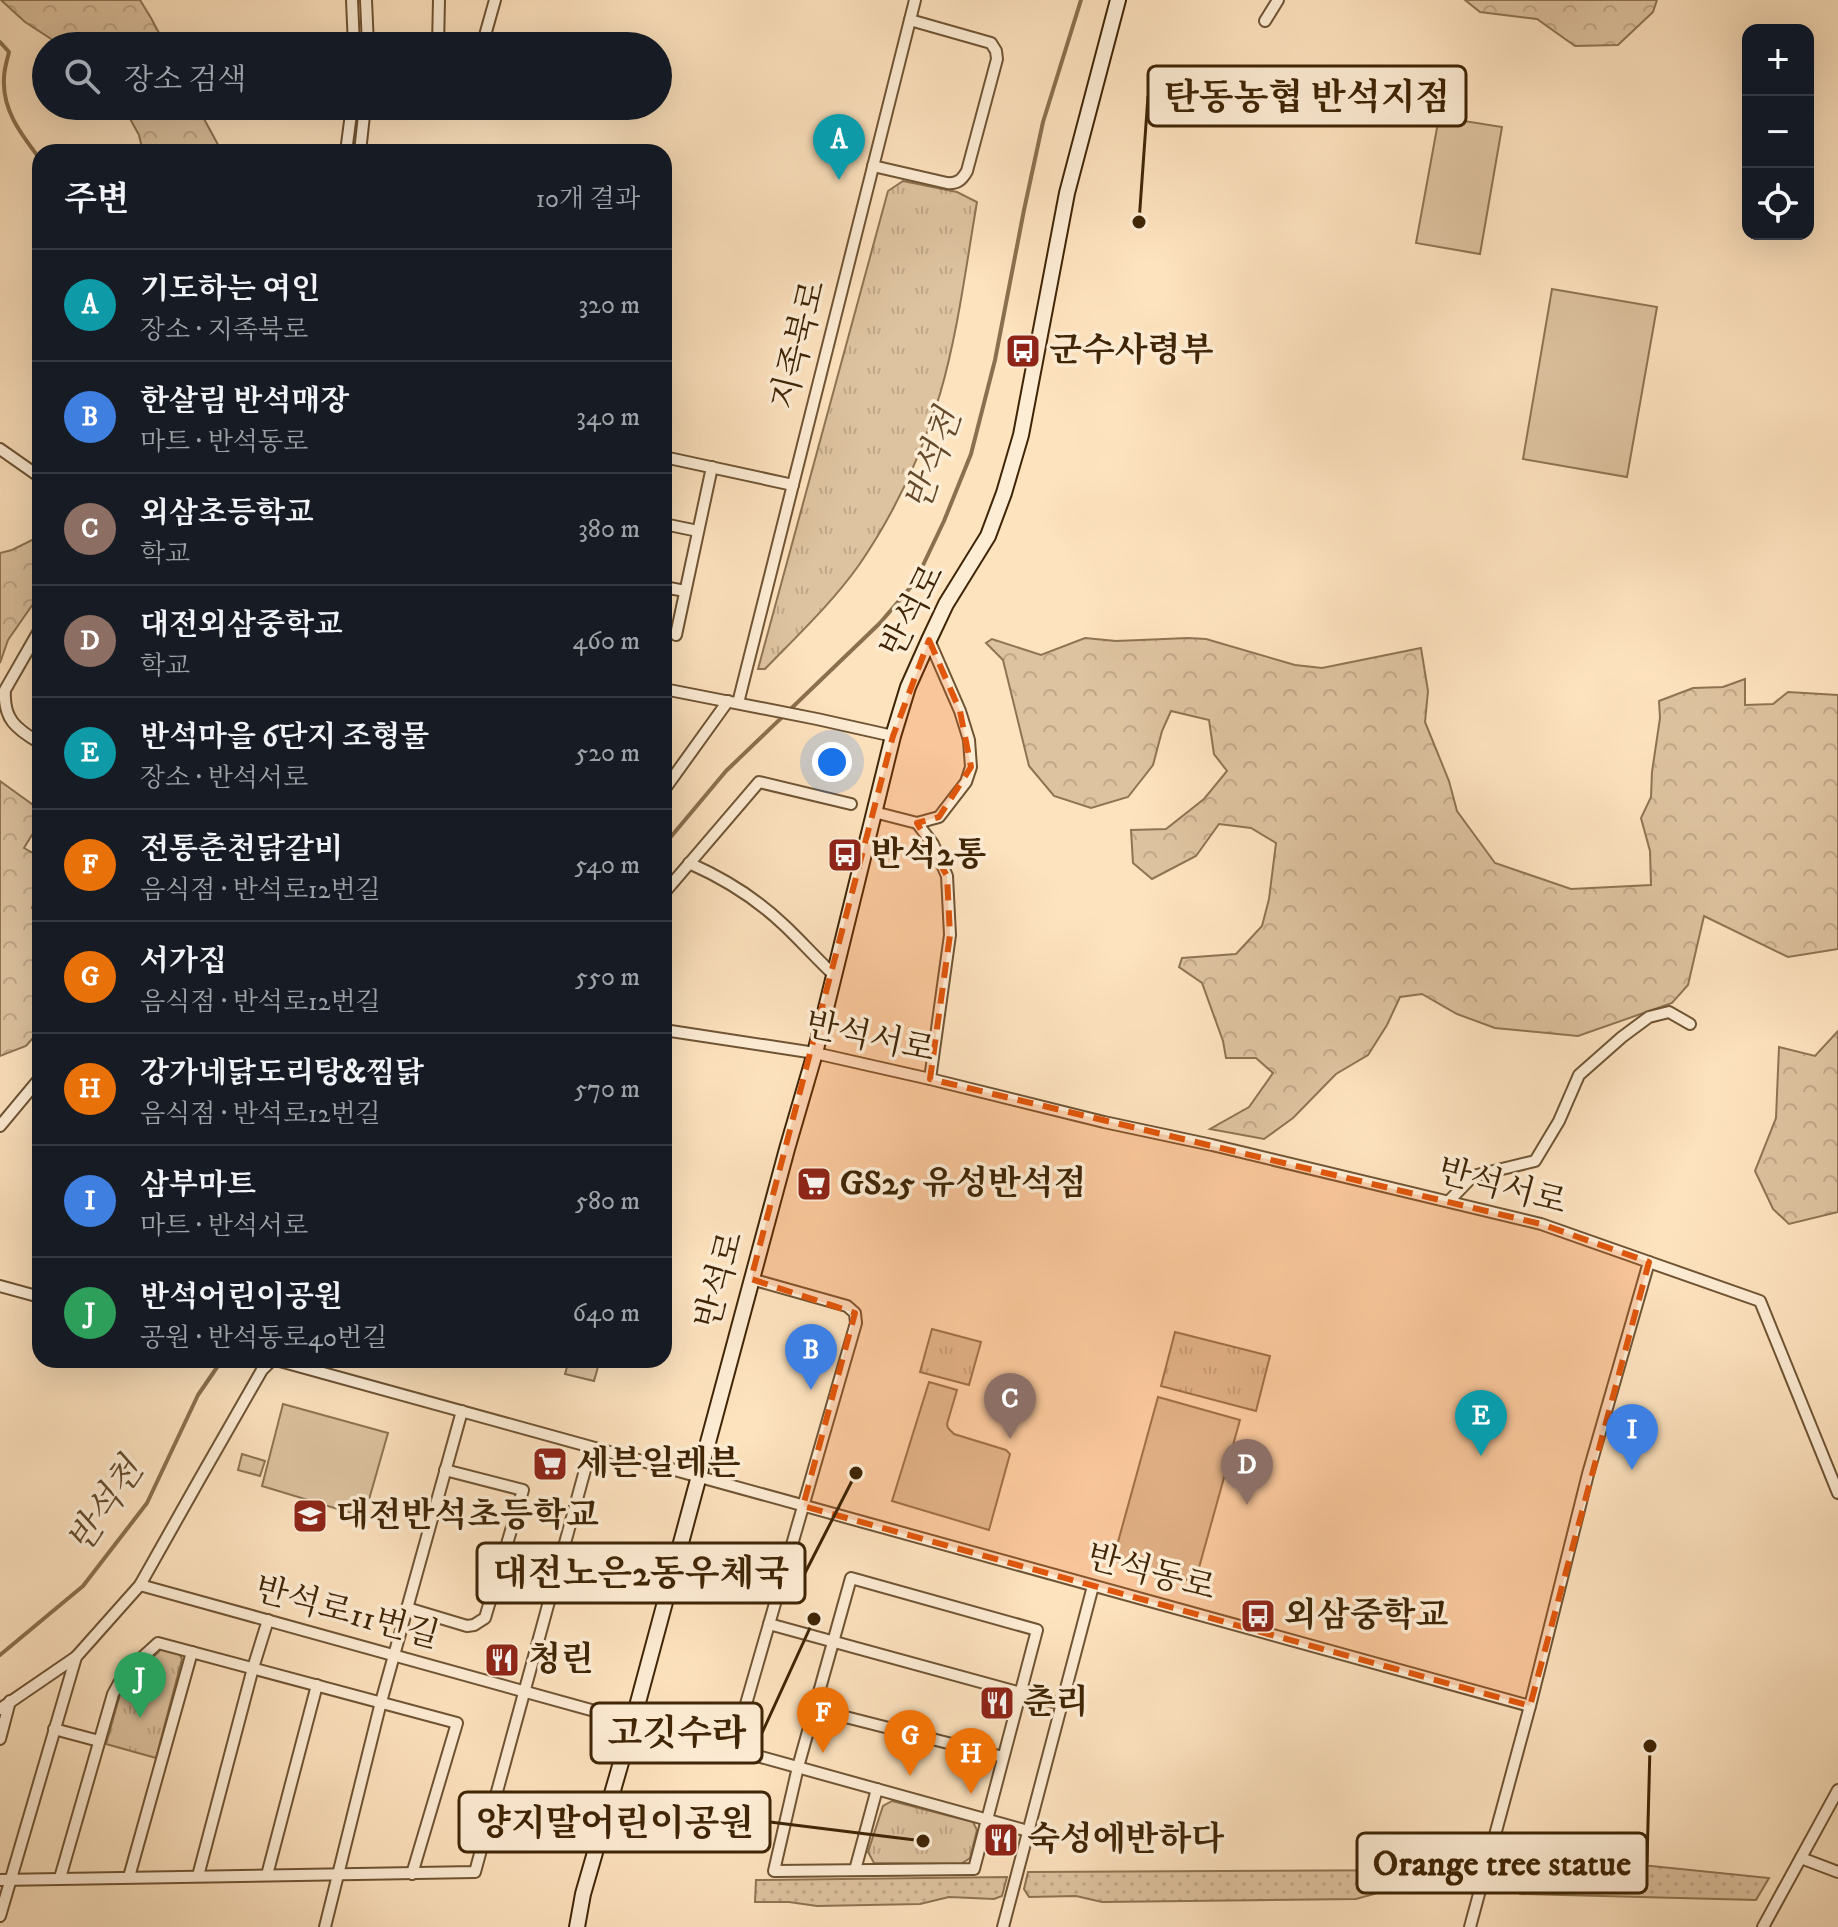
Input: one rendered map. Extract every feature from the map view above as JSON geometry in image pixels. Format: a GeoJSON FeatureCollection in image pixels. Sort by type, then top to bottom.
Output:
{"type":"FeatureCollection","features":[{"type":"Feature","properties":{"kind":"street"},"geometry":{"type":"LineString","coordinates":[[352,0],[353,32]]}},
{"type":"Feature","properties":{"kind":"street"},"geometry":{"type":"LineString","coordinates":[[366,0],[367,32]]}},
{"type":"Feature","properties":{"kind":"street"},"geometry":{"type":"LineString","coordinates":[[438,32],[439,0]]}},
{"type":"Feature","properties":{"kind":"street"},"geometry":{"type":"LineString","coordinates":[[486,32],[495,0]]}},
{"type":"Feature","properties":{"kind":"street","name":"지족북로"},"geometry":{"type":"LineString","coordinates":[[733,702],[793,485],[915,0]]}},
{"type":"Feature","properties":{"kind":"street"},"geometry":{"type":"LineString","coordinates":[[1265,21],[1278,0]]}},
{"type":"Feature","properties":{"kind":"street","name":"반석로"},"geometry":{"type":"LineString","coordinates":[[577,1927],[583,1894],[815,1053],[893,736],[908,687],[946,604],[988,536],[1021,435],[1067,193],[1114,1]]}},
{"type":"Feature","properties":{"kind":"street"},"geometry":{"type":"LineString","coordinates":[[873,166],[947,183],[962,179],[967,171],[997,59],[991,43],[910,20]]}},
{"type":"Feature","properties":{"kind":"street"},"geometry":{"type":"LineString","coordinates":[[347,144],[350,120]]}},
{"type":"Feature","properties":{"kind":"street"},"geometry":{"type":"LineString","coordinates":[[361,144],[363,120]]}},
{"type":"Feature","properties":{"kind":"street"},"geometry":{"type":"LineString","coordinates":[[0,449],[32,471]]}},
{"type":"Feature","properties":{"kind":"street"},"geometry":{"type":"LineString","coordinates":[[672,459],[793,485]]}},
{"type":"Feature","properties":{"kind":"street"},"geometry":{"type":"LineString","coordinates":[[676,635],[712,467]]}},
{"type":"Feature","properties":{"kind":"street"},"geometry":{"type":"LineString","coordinates":[[672,526],[698,531]]}},
{"type":"Feature","properties":{"kind":"street"},"geometry":{"type":"LineString","coordinates":[[672,589],[685,591]]}},
{"type":"Feature","properties":{"kind":"street"},"geometry":{"type":"LineString","coordinates":[[874,812],[917,823],[939,817],[966,782],[971,767],[969,740],[960,711],[929,640]]}},
{"type":"Feature","properties":{"kind":"street"},"geometry":{"type":"LineString","coordinates":[[32,643],[5,690],[4,701],[6,713],[14,725],[32,738]]}},
{"type":"Feature","properties":{"kind":"street"},"geometry":{"type":"LineString","coordinates":[[672,691],[893,736]]}},
{"type":"Feature","properties":{"kind":"street"},"geometry":{"type":"LineString","coordinates":[[672,780],[733,702]]}},
{"type":"Feature","properties":{"kind":"street"},"geometry":{"type":"LineString","coordinates":[[672,883],[759,782],[851,804]]}},
{"type":"Feature","properties":{"kind":"street"},"geometry":{"type":"LineString","coordinates":[[917,823],[933,844],[947,876],[950,935],[930,1079]]}},
{"type":"Feature","properties":{"kind":"street"},"geometry":{"type":"LineString","coordinates":[[689,863],[719,876],[757,903],[783,924],[833,974]]}},
{"type":"Feature","properties":{"kind":"street"},"geometry":{"type":"LineString","coordinates":[[1449,1201],[1473,1176],[1535,1161],[1559,1121],[1579,1075],[1649,1017],[1669,1012],[1690,1024]]}},
{"type":"Feature","properties":{"kind":"street","name":"반석서로"},"geometry":{"type":"LineString","coordinates":[[672,1031],[815,1053],[1449,1201],[1541,1224],[1760,1301],[1838,1493]]}},
{"type":"Feature","properties":{"kind":"street"},"geometry":{"type":"LineString","coordinates":[[0,1126],[32,1088]]}},
{"type":"Feature","properties":{"kind":"street"},"geometry":{"type":"LineString","coordinates":[[1470,1927],[1588,1474],[1649,1262]]}},
{"type":"Feature","properties":{"kind":"street"},"geometry":{"type":"LineString","coordinates":[[733,1749],[856,1323],[855,1313],[847,1306],[751,1279]]}},
{"type":"Feature","properties":{"kind":"street"},"geometry":{"type":"LineString","coordinates":[[0,1286],[32,1295]]}},
{"type":"Feature","properties":{"kind":"street","name":"반석동로"},"geometry":{"type":"LineString","coordinates":[[140,1585],[264,1368]]}},
{"type":"Feature","properties":{"kind":"street","name":"반석동로"},"geometry":{"type":"LineString","coordinates":[[303,1368],[1530,1706]]}},
{"type":"Feature","properties":{"kind":"street"},"geometry":{"type":"LineString","coordinates":[[325,1927],[381,1702],[462,1411]]}},
{"type":"Feature","properties":{"kind":"street"},"geometry":{"type":"LineString","coordinates":[[5,1880],[475,1872],[591,1448]]}},
{"type":"Feature","properties":{"kind":"street"},"geometry":{"type":"LineString","coordinates":[[407,1608],[467,1626],[485,1618],[523,1490],[445,1470]]}},
{"type":"Feature","properties":{"kind":"street"},"geometry":{"type":"LineString","coordinates":[[851,1578],[1037,1630],[974,1869],[774,1871],[798,1767],[833,1642],[851,1578]]}},
{"type":"Feature","properties":{"kind":"street"},"geometry":{"type":"LineString","coordinates":[[0,1709],[76,1657],[140,1585]]}},
{"type":"Feature","properties":{"kind":"street","name":"반석로11번길"},"geometry":{"type":"LineString","coordinates":[[140,1585],[1028,1831]]}},
{"type":"Feature","properties":{"kind":"street"},"geometry":{"type":"LineString","coordinates":[[1003,1927],[1093,1586]]}},
{"type":"Feature","properties":{"kind":"street"},"geometry":{"type":"LineString","coordinates":[[198,1876],[268,1620]]}},
{"type":"Feature","properties":{"kind":"street"},"geometry":{"type":"LineString","coordinates":[[769,1624],[1061,1704]]}},
{"type":"Feature","properties":{"kind":"street"},"geometry":{"type":"LineString","coordinates":[[60,1878],[113,1694],[124,1674],[158,1643],[457,1723],[412,1874]]}},
{"type":"Feature","properties":{"kind":"street"},"geometry":{"type":"LineString","coordinates":[[129,1877],[192,1652]]}},
{"type":"Feature","properties":{"kind":"street"},"geometry":{"type":"LineString","coordinates":[[0,1916],[5,1880],[76,1657]]}},
{"type":"Feature","properties":{"kind":"street"},"geometry":{"type":"LineString","coordinates":[[267,1875],[317,1685]]}},
{"type":"Feature","properties":{"kind":"street"},"geometry":{"type":"LineString","coordinates":[[0,1739],[10,1701]]}},
{"type":"Feature","properties":{"kind":"street"},"geometry":{"type":"LineString","coordinates":[[814,1709],[1003,1757]]}},
{"type":"Feature","properties":{"kind":"street"},"geometry":{"type":"LineString","coordinates":[[54,1729],[99,1741]]}},
{"type":"Feature","properties":{"kind":"street"},"geometry":{"type":"LineString","coordinates":[[855,1870],[877,1789]]}},
{"type":"Feature","properties":{"kind":"street"},"geometry":{"type":"LineString","coordinates":[[1763,1927],[1838,1790]]}},
{"type":"Feature","properties":{"kind":"street"},"geometry":{"type":"LineString","coordinates":[[1801,1858],[1838,1872]]}},
{"type":"Feature","properties":{"kind":"highlighted area"},"geometry":{"type":"Polygon","coordinates":[[[929,640],[960,711],[971,767],[939,817],[917,823],[947,876],[950,935],[930,1079],[1541,1224],[1649,1262],[1530,1706],[803,1506],[855,1313],[751,1279],[893,736],[929,640]]]}},
{"type":"Feature","properties":{"kind":"green space"},"geometry":{"type":"Polygon","coordinates":[[[1,0],[140,0],[158,32],[40,32],[1,0]]]}},
{"type":"Feature","properties":{"kind":"green space"},"geometry":{"type":"Polygon","coordinates":[[[1465,0],[1657,0],[1653,12],[1618,45],[1575,46],[1537,19],[1480,12],[1465,0]]]}},
{"type":"Feature","properties":{"kind":"green space"},"geometry":{"type":"Polygon","coordinates":[[[1439,117],[1502,127],[1480,254],[1416,243],[1439,117]]]}},
{"type":"Feature","properties":{"kind":"green space"},"geometry":{"type":"Polygon","coordinates":[[[131,120],[205,120],[218,144],[141,144],[131,120]]]}},
{"type":"Feature","properties":{"kind":"green space"},"geometry":{"type":"Polygon","coordinates":[[[903,181],[957,192],[977,202],[957,323],[940,394],[906,483],[859,565],[802,632],[765,669],[758,669],[888,191],[903,181]]]}},
{"type":"Feature","properties":{"kind":"green space"},"geometry":{"type":"Polygon","coordinates":[[[1552,289],[1657,307],[1627,477],[1523,459],[1552,289]]]}},
{"type":"Feature","properties":{"kind":"green space"},"geometry":{"type":"Polygon","coordinates":[[[32,540],[32,606],[8,640],[0,663],[0,553],[32,540]]]}},
{"type":"Feature","properties":{"kind":"green space"},"geometry":{"type":"Polygon","coordinates":[[[1085,638],[1116,641],[1206,639],[1295,665],[1322,668],[1421,648],[1428,691],[1425,722],[1449,781],[1457,811],[1495,863],[1571,889],[1651,885],[1650,851],[1641,818],[1651,797],[1660,718],[1659,701],[1693,688],[1723,687],[1745,679],[1745,705],[1773,704],[1788,692],[1838,695],[1838,949],[1788,957],[1704,916],[1688,985],[1672,1003],[1578,1036],[1495,1028],[1457,1014],[1422,994],[1400,997],[1368,1055],[1336,1074],[1293,1118],[1264,1139],[1210,1129],[1249,1107],[1273,1073],[1256,1058],[1226,1058],[1202,983],[1179,967],[1182,958],[1236,954],[1262,926],[1269,899],[1276,843],[1251,828],[1219,824],[1196,856],[1152,879],[1133,863],[1131,830],[1166,829],[1204,799],[1227,771],[1214,754],[1209,720],[1171,711],[1153,765],[1128,797],[1091,808],[1054,796],[1029,766],[1003,660],[986,643],[992,639],[1041,655],[1085,638]]]}},
{"type":"Feature","properties":{"kind":"green space"},"geometry":{"type":"Polygon","coordinates":[[[0,781],[32,804],[32,835],[24,848],[32,852],[32,1039],[26,1046],[0,1056],[0,781]]]}},
{"type":"Feature","properties":{"kind":"green space"},"geometry":{"type":"Polygon","coordinates":[[[1838,1031],[1838,1212],[1789,1224],[1773,1209],[1755,1171],[1776,1118],[1779,1047],[1815,1056],[1838,1031]]]}},
{"type":"Feature","properties":{"kind":"green space"},"geometry":{"type":"Polygon","coordinates":[[[932,1329],[981,1342],[969,1385],[920,1372],[932,1329]]]}},
{"type":"Feature","properties":{"kind":"green space"},"geometry":{"type":"Polygon","coordinates":[[[1175,1332],[1270,1356],[1256,1411],[1161,1386],[1175,1332]]]}},
{"type":"Feature","properties":{"kind":"green space"},"geometry":{"type":"Polygon","coordinates":[[[567,1368],[598,1368],[594,1381],[565,1374],[567,1368]]]}},
{"type":"Feature","properties":{"kind":"green space"},"geometry":{"type":"Polygon","coordinates":[[[929,1382],[957,1390],[947,1424],[954,1434],[1006,1450],[1010,1454],[989,1530],[892,1501],[929,1382]]]}},
{"type":"Feature","properties":{"kind":"green space"},"geometry":{"type":"Polygon","coordinates":[[[1158,1397],[1240,1420],[1195,1582],[1113,1560],[1158,1397]]]}},
{"type":"Feature","properties":{"kind":"green space"},"geometry":{"type":"Polygon","coordinates":[[[283,1404],[388,1433],[364,1517],[262,1486],[283,1404]]]}},
{"type":"Feature","properties":{"kind":"green space"},"geometry":{"type":"Polygon","coordinates":[[[242,1454],[265,1461],[260,1476],[238,1470],[242,1454]]]}},
{"type":"Feature","properties":{"kind":"green space"},"geometry":{"type":"Polygon","coordinates":[[[161,1649],[179,1653],[182,1659],[156,1758],[106,1744],[121,1691],[161,1649]]]}},
{"type":"Feature","properties":{"kind":"green space"},"geometry":{"type":"Polygon","coordinates":[[[892,1801],[973,1822],[977,1830],[970,1858],[961,1864],[874,1863],[868,1852],[883,1806],[892,1801]]]}},
{"type":"Feature","properties":{"kind":"green space"},"geometry":{"type":"Polygon","coordinates":[[[1513,1852],[1769,1878],[1756,1900],[1520,1894],[1508,1876],[1513,1852]]]}},
{"type":"Feature","properties":{"kind":"green space"},"geometry":{"type":"Polygon","coordinates":[[[1451,1870],[1444,1890],[1381,1892],[1356,1899],[1102,1902],[1076,1896],[1029,1897],[1024,1889],[1028,1872],[1451,1870]]]}},
{"type":"Feature","properties":{"kind":"green space"},"geometry":{"type":"Polygon","coordinates":[[[1007,1877],[1002,1896],[994,1899],[949,1897],[920,1904],[817,1906],[755,1902],[756,1880],[1007,1877]]]}},
{"type":"Feature","properties":{"kind":"waterway","name":"반석천"},"geometry":{"type":"LineString","coordinates":[[672,835],[726,771],[880,623],[915,582],[971,454],[995,360],[1043,122],[1081,0]]}},
{"type":"Feature","properties":{"kind":"waterway"},"geometry":{"type":"LineString","coordinates":[[0,42],[9,52],[4,78],[6,101],[32,148]]}},
{"type":"Feature","properties":{"kind":"waterway","name":"반석천"},"geometry":{"type":"LineString","coordinates":[[0,1655],[83,1586],[147,1503],[198,1395],[217,1368]]}},
{"type":"Feature","properties":{"kind":"place","name":"기도하는 여인"},"geometry":{"type":"Point","coordinates":[839,180]}},
{"type":"Feature","properties":{"kind":"place","name":"탄동농협 반석지점"},"geometry":{"type":"Point","coordinates":[1139,222]}},
{"type":"Feature","properties":{"kind":"place","name":"군수사령부"},"geometry":{"type":"Point","coordinates":[1023,351]}},
{"type":"Feature","properties":{"kind":"place","name":"반석2통"},"geometry":{"type":"Point","coordinates":[845,855]}},
{"type":"Feature","properties":{"kind":"place","name":"GS25 유성반석점"},"geometry":{"type":"Point","coordinates":[814,1184]}},
{"type":"Feature","properties":{"kind":"place","name":"한살림 반석매장"},"geometry":{"type":"Point","coordinates":[811,1390]}},
{"type":"Feature","properties":{"kind":"place","name":"외삼초등학교"},"geometry":{"type":"Point","coordinates":[1010,1439]}},
{"type":"Feature","properties":{"kind":"place","name":"반석마을 6단지 조형물"},"geometry":{"type":"Point","coordinates":[1481,1456]}},
{"type":"Feature","properties":{"kind":"place","name":"세븐일레븐"},"geometry":{"type":"Point","coordinates":[550,1464]}},
{"type":"Feature","properties":{"kind":"place","name":"삼부마트"},"geometry":{"type":"Point","coordinates":[1632,1470]}},
{"type":"Feature","properties":{"kind":"place","name":"대전노은2동우체국"},"geometry":{"type":"Point","coordinates":[856,1473]}},
{"type":"Feature","properties":{"kind":"place","name":"대전외삼중학교"},"geometry":{"type":"Point","coordinates":[1247,1505]}},
{"type":"Feature","properties":{"kind":"place","name":"대전반석초등학교"},"geometry":{"type":"Point","coordinates":[310,1516]}},
{"type":"Feature","properties":{"kind":"place","name":"외삼중학교"},"geometry":{"type":"Point","coordinates":[1258,1616]}},
{"type":"Feature","properties":{"kind":"place","name":"고깃수라"},"geometry":{"type":"Point","coordinates":[814,1619]}},
{"type":"Feature","properties":{"kind":"place","name":"청린"},"geometry":{"type":"Point","coordinates":[502,1660]}},
{"type":"Feature","properties":{"kind":"place","name":"춘리"},"geometry":{"type":"Point","coordinates":[997,1703]}},
{"type":"Feature","properties":{"kind":"place","name":"반석어린이공원"},"geometry":{"type":"Point","coordinates":[140,1718]}},
{"type":"Feature","properties":{"kind":"place","name":"Orange tree statue"},"geometry":{"type":"Point","coordinates":[1650,1746]}},
{"type":"Feature","properties":{"kind":"place","name":"전통춘천닭갈비"},"geometry":{"type":"Point","coordinates":[823,1753]}},
{"type":"Feature","properties":{"kind":"place","name":"서가집"},"geometry":{"type":"Point","coordinates":[910,1776]}},
{"type":"Feature","properties":{"kind":"place","name":"강가네닭도리탕&찜닭"},"geometry":{"type":"Point","coordinates":[971,1794]}},
{"type":"Feature","properties":{"kind":"place","name":"숙성에반하다"},"geometry":{"type":"Point","coordinates":[1001,1840]}},
{"type":"Feature","properties":{"kind":"place","name":"양지말어린이공원"},"geometry":{"type":"Point","coordinates":[923,1841]}}]}
